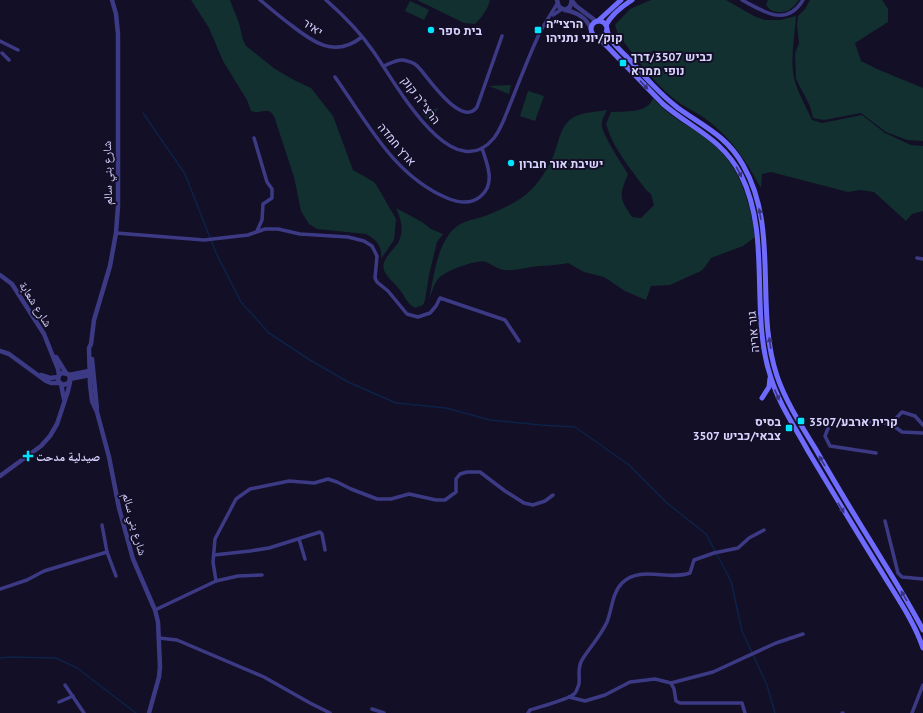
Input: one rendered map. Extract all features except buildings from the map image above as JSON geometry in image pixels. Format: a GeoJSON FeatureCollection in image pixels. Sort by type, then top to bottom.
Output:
{"type":"FeatureCollection","features":[{"type":"Feature","properties":{"kind":"main road"},"geometry":{"type":"LineString","coordinates":[[621,0],[592,24],[591,29],[593,34],[598,37],[603,36],[613,15],[632,0]]}},
{"type":"Feature","properties":{"kind":"main road"},"geometry":{"type":"LineString","coordinates":[[597,21],[603,22],[607,28]]}},
{"type":"Feature","properties":{"kind":"main road","name":"גור אריה"},"geometry":{"type":"LineString","coordinates":[[607,28],[612,40],[652,84],[678,107],[719,136],[731,148],[743,164],[752,184],[761,214],[769,341],[780,384],[790,406],[902,592],[923,630]]}},
{"type":"Feature","properties":{"kind":"main road","name":"גור אריה"},"geometry":{"type":"LineString","coordinates":[[598,37],[663,104],[673,113],[707,135],[719,146],[733,162],[742,177],[749,195],[754,215],[757,240],[762,342],[770,375],[787,414],[837,500],[896,596],[923,648]]}},
{"type":"Feature","properties":{"kind":"main road"},"geometry":{"type":"LineString","coordinates":[[762,398],[769,387],[770,375]]}},
{"type":"Feature","properties":{"kind":"street","name":"شارع بني سالم"},"geometry":{"type":"LineString","coordinates":[[112,0],[116,14],[118,34],[118,183],[116,233],[110,266],[94,320],[90,373],[97,412],[109,457],[119,508],[133,559],[155,610],[159,638],[159,677],[149,713]]}},
{"type":"Feature","properties":{"kind":"street","name":"יאיר"},"geometry":{"type":"LineString","coordinates":[[260,0],[307,38],[318,44],[325,46],[341,46],[362,37]]}},
{"type":"Feature","properties":{"kind":"street","name":"הרצי\"ה קוק"},"geometry":{"type":"LineString","coordinates":[[326,0],[362,37],[384,66],[416,114],[436,136],[454,148],[460,150],[472,151],[482,148]]}},
{"type":"Feature","properties":{"kind":"street"},"geometry":{"type":"LineString","coordinates":[[572,0],[576,6],[597,21]]}},
{"type":"Feature","properties":{"kind":"street"},"geometry":{"type":"LineString","coordinates":[[548,20],[556,12],[570,7],[572,0]]}},
{"type":"Feature","properties":{"kind":"street"},"geometry":{"type":"LineString","coordinates":[[742,0],[769,14],[780,16],[793,11],[803,0]]}},
{"type":"Feature","properties":{"kind":"street"},"geometry":{"type":"LineString","coordinates":[[482,148],[490,143],[498,131],[537,39],[557,1],[563,9],[574,12],[588,22],[591,29]]}},
{"type":"Feature","properties":{"kind":"street"},"geometry":{"type":"LineString","coordinates":[[384,66],[399,60],[412,63],[419,68],[446,100],[462,111],[474,112],[502,36]]}},
{"type":"Feature","properties":{"kind":"street"},"geometry":{"type":"LineString","coordinates":[[0,41],[18,50]]}},
{"type":"Feature","properties":{"kind":"street"},"geometry":{"type":"LineString","coordinates":[[1,53],[9,60]]}},
{"type":"Feature","properties":{"kind":"street","name":"ארץ חמדה"},"geometry":{"type":"LineString","coordinates":[[335,77],[392,157],[416,180],[440,195],[456,201],[467,203],[483,195],[489,185],[490,174],[482,148]]}},
{"type":"Feature","properties":{"kind":"street"},"geometry":{"type":"LineString","coordinates":[[254,138],[267,182],[272,189],[272,198],[263,204],[262,220],[257,231]]}},
{"type":"Feature","properties":{"kind":"street"},"geometry":{"type":"LineString","coordinates":[[116,233],[204,240],[248,235],[265,229],[278,229],[300,234],[348,237],[364,241],[372,246],[377,256],[377,282],[388,291],[407,314],[418,317],[430,313],[440,298],[505,320],[519,341]]}},
{"type":"Feature","properties":{"kind":"street"},"geometry":{"type":"LineString","coordinates":[[917,258],[923,259]]}},
{"type":"Feature","properties":{"kind":"street","name":"شارع شعابة"},"geometry":{"type":"LineString","coordinates":[[0,275],[12,284],[44,334],[50,348]]}},
{"type":"Feature","properties":{"kind":"street"},"geometry":{"type":"LineString","coordinates":[[50,348],[59,376],[58,381],[64,400]]}},
{"type":"Feature","properties":{"kind":"street"},"geometry":{"type":"LineString","coordinates":[[0,476],[41,446],[50,436],[57,424],[68,390],[69,377],[50,348]]}},
{"type":"Feature","properties":{"kind":"street"},"geometry":{"type":"LineString","coordinates":[[0,351],[9,354],[51,383],[67,384],[69,377]]}},
{"type":"Feature","properties":{"kind":"street"},"geometry":{"type":"LineString","coordinates":[[34,372],[47,377],[59,376],[62,373],[69,377],[90,373]]}},
{"type":"Feature","properties":{"kind":"street"},"geometry":{"type":"LineString","coordinates":[[891,424],[902,412],[915,416],[923,425]]}},
{"type":"Feature","properties":{"kind":"street"},"geometry":{"type":"LineString","coordinates":[[876,453],[830,446],[825,436],[829,426],[846,419],[891,424],[902,432],[923,433]]}},
{"type":"Feature","properties":{"kind":"street"},"geometry":{"type":"LineString","coordinates":[[216,582],[213,562],[215,539],[236,499],[250,488],[288,481],[314,483],[328,479],[377,499],[409,494],[436,500],[445,500],[456,492],[456,480],[460,474],[467,472],[480,472],[524,503],[533,504],[545,501],[553,495]]}},
{"type":"Feature","properties":{"kind":"street"},"geometry":{"type":"LineString","coordinates":[[885,521],[898,574],[902,577],[923,579]]}},
{"type":"Feature","properties":{"kind":"street"},"geometry":{"type":"LineString","coordinates":[[102,525],[107,552],[116,576]]}},
{"type":"Feature","properties":{"kind":"street"},"geometry":{"type":"LineString","coordinates":[[528,713],[530,710],[569,697],[575,693],[579,685],[578,672],[580,662],[596,642],[607,622],[616,592],[622,583],[634,576],[649,574],[684,576],[690,573],[694,560],[714,552],[738,548],[749,538],[764,530]]}},
{"type":"Feature","properties":{"kind":"street"},"geometry":{"type":"LineString","coordinates":[[214,555],[262,549],[320,532],[322,534],[325,550]]}},
{"type":"Feature","properties":{"kind":"street"},"geometry":{"type":"LineString","coordinates":[[299,539],[305,560]]}},
{"type":"Feature","properties":{"kind":"street"},"geometry":{"type":"LineString","coordinates":[[0,589],[44,572],[107,552]]}},
{"type":"Feature","properties":{"kind":"street"},"geometry":{"type":"LineString","coordinates":[[155,610],[216,582],[238,576],[262,575]]}},
{"type":"Feature","properties":{"kind":"street"},"geometry":{"type":"LineString","coordinates":[[569,697],[585,701],[605,695],[630,682],[655,679],[671,683],[713,672],[776,643],[803,634]]}},
{"type":"Feature","properties":{"kind":"street"},"geometry":{"type":"LineString","coordinates":[[159,638],[177,640],[264,677],[330,713]]}},
{"type":"Feature","properties":{"kind":"street"},"geometry":{"type":"LineString","coordinates":[[671,683],[674,688],[676,701],[680,703],[742,703],[745,713]]}},
{"type":"Feature","properties":{"kind":"street"},"geometry":{"type":"LineString","coordinates":[[65,685],[84,713]]}},
{"type":"Feature","properties":{"kind":"street"},"geometry":{"type":"LineString","coordinates":[[912,713],[923,685]]}},
{"type":"Feature","properties":{"kind":"street"},"geometry":{"type":"LineString","coordinates":[[59,702],[73,696]]}},
{"type":"Feature","properties":{"kind":"street"},"geometry":{"type":"LineString","coordinates":[[372,709],[384,713]]}},
{"type":"Feature","properties":{"kind":"green space"},"geometry":{"type":"Polygon","coordinates":[[[191,0],[230,0],[246,46],[275,69],[311,88],[333,116],[353,170],[374,182],[396,219],[394,240],[381,259],[380,247],[373,238],[366,234],[317,229],[309,224],[301,211],[294,177],[274,116],[269,111],[251,111],[247,100],[223,61],[209,28],[191,0]]]}},
{"type":"Feature","properties":{"kind":"green space"},"geometry":{"type":"Polygon","coordinates":[[[417,0],[490,0],[488,7],[475,24],[464,23],[417,0]]]}},
{"type":"Feature","properties":{"kind":"green space"},"geometry":{"type":"Polygon","coordinates":[[[651,0],[726,0],[754,16],[765,20],[780,20],[796,16],[792,57],[794,77],[798,90],[812,120],[822,123],[862,115],[885,133],[911,145],[923,146],[923,211],[912,214],[906,221],[874,192],[860,190],[848,192],[771,172],[762,174],[761,188],[743,158],[729,140],[703,117],[677,102],[666,92],[644,68],[618,34],[615,25],[630,9],[651,0]]]}},
{"type":"Feature","properties":{"kind":"green space"},"geometry":{"type":"Polygon","coordinates":[[[768,0],[799,0],[789,10],[776,12],[770,9],[766,4],[768,0]]]}},
{"type":"Feature","properties":{"kind":"green space"},"geometry":{"type":"Polygon","coordinates":[[[810,0],[882,0],[888,9],[888,22],[855,43],[861,61],[923,88],[923,141],[907,140],[886,132],[861,113],[824,120],[813,118],[810,106],[796,79],[795,54],[799,43],[797,25],[798,16],[805,9],[810,0]]]}},
{"type":"Feature","properties":{"kind":"green space"},"geometry":{"type":"Polygon","coordinates":[[[410,1],[429,10],[424,20],[405,11],[410,1]]]}},
{"type":"Feature","properties":{"kind":"green space"},"geometry":{"type":"Polygon","coordinates":[[[511,85],[509,94],[489,86],[511,85]]]}},
{"type":"Feature","properties":{"kind":"green space"},"geometry":{"type":"Polygon","coordinates":[[[528,91],[544,96],[535,121],[520,116],[528,91]]]}},
{"type":"Feature","properties":{"kind":"green space"},"geometry":{"type":"Polygon","coordinates":[[[653,98],[671,114],[704,137],[726,157],[740,181],[753,222],[755,237],[743,246],[711,258],[701,271],[670,285],[651,286],[646,300],[625,291],[604,277],[584,272],[568,263],[506,270],[500,269],[486,262],[476,262],[461,266],[441,276],[435,283],[429,299],[439,256],[445,240],[450,233],[457,226],[508,206],[527,194],[541,179],[550,163],[565,125],[578,115],[607,110],[602,122],[603,131],[628,174],[622,192],[623,201],[632,217],[641,218],[654,205],[651,194],[646,190],[623,158],[613,142],[606,124],[611,112],[635,111],[641,109],[646,107],[653,98]]]}},
{"type":"Feature","properties":{"kind":"green space"},"geometry":{"type":"Polygon","coordinates":[[[438,108],[430,123],[422,113],[438,108]]]}},
{"type":"Feature","properties":{"kind":"green space"},"geometry":{"type":"Polygon","coordinates":[[[396,208],[422,222],[431,229],[443,234],[437,242],[425,300],[423,305],[415,308],[408,302],[387,275],[383,266],[388,255],[401,237],[402,229],[396,208]]]}},
{"type":"Feature","properties":{"kind":"waterway"},"geometry":{"type":"LineString","coordinates":[[143,113],[185,174],[216,253],[241,302],[269,333],[310,360],[348,382],[396,403],[446,408],[490,420],[575,427],[629,465],[667,503],[706,534],[731,581],[742,631],[767,685],[775,713]]}},
{"type":"Feature","properties":{"kind":"waterway"},"geometry":{"type":"LineString","coordinates":[[0,658],[56,658],[77,668],[136,713]]}},
{"type":"Feature","properties":{"kind":"place","name":"בית ספר"},"geometry":{"type":"Point","coordinates":[431,30]}},
{"type":"Feature","properties":{"kind":"place","name":"הרצי״ה קוק/יוני נתניהו"},"geometry":{"type":"Point","coordinates":[538,30]}},
{"type":"Feature","properties":{"kind":"place","name":"כביש 3507/דרך נופי ממרא"},"geometry":{"type":"Point","coordinates":[623,63]}},
{"type":"Feature","properties":{"kind":"place","name":"ישיבת אור חברון"},"geometry":{"type":"Point","coordinates":[511,163]}},
{"type":"Feature","properties":{"kind":"place","name":"קרית ארבע/3507"},"geometry":{"type":"Point","coordinates":[801,421]}},
{"type":"Feature","properties":{"kind":"place","name":"בסיס צבאי/כביש 3507"},"geometry":{"type":"Point","coordinates":[789,428]}},
{"type":"Feature","properties":{"kind":"place","name":"صيدلية مدحت"},"geometry":{"type":"Point","coordinates":[28,456]}}]}
